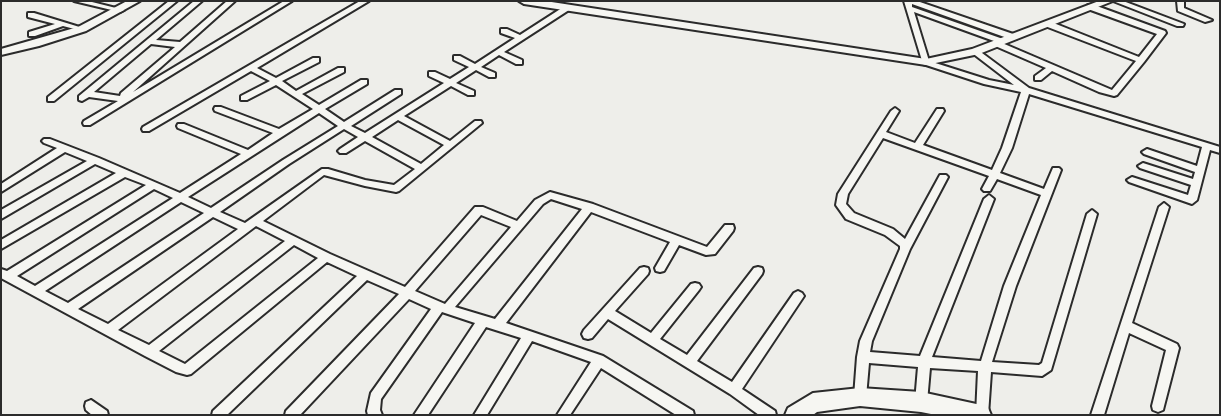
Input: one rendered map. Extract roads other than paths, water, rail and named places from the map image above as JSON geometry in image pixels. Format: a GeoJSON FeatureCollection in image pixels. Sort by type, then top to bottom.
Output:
{"type":"FeatureCollection","features":[{"type":"Feature","properties":{"kind":"main road"},"geometry":{"type":"LineString","coordinates":[[794,415],[814,403],[860,397],[921,402],[981,415]]}},
{"type":"Feature","properties":{"kind":"street"},"geometry":{"type":"LineString","coordinates":[[77,1],[120,10]]}},
{"type":"Feature","properties":{"kind":"street"},"geometry":{"type":"LineString","coordinates":[[1,52],[35,44],[82,29],[135,1]]}},
{"type":"Feature","properties":{"kind":"street"},"geometry":{"type":"LineString","coordinates":[[51,99],[174,1]]}},
{"type":"Feature","properties":{"kind":"street"},"geometry":{"type":"LineString","coordinates":[[199,1],[85,96],[122,99],[232,1]]}},
{"type":"Feature","properties":{"kind":"street"},"geometry":{"type":"LineString","coordinates":[[87,123],[122,99],[289,1]]}},
{"type":"Feature","properties":{"kind":"street"},"geometry":{"type":"LineString","coordinates":[[146,129],[366,1]]}},
{"type":"Feature","properties":{"kind":"street"},"geometry":{"type":"LineString","coordinates":[[524,1],[926,62],[987,82],[1026,90],[1088,108],[1220,150]]}},
{"type":"Feature","properties":{"kind":"street"},"geometry":{"type":"LineString","coordinates":[[926,62],[975,52],[1108,1]]}},
{"type":"Feature","properties":{"kind":"street"},"geometry":{"type":"LineString","coordinates":[[1116,1],[1180,24]]}},
{"type":"Feature","properties":{"kind":"street"},"geometry":{"type":"LineString","coordinates":[[1180,1],[1181,9],[1208,20]]}},
{"type":"Feature","properties":{"kind":"street"},"geometry":{"type":"LineString","coordinates":[[908,4],[926,62]]}},
{"type":"Feature","properties":{"kind":"street"},"geometry":{"type":"LineString","coordinates":[[908,4],[998,42],[1102,90],[1114,93],[1162,33],[1091,7]]}},
{"type":"Feature","properties":{"kind":"street"},"geometry":{"type":"LineString","coordinates":[[908,4],[1013,36]]}},
{"type":"Feature","properties":{"kind":"street"},"geometry":{"type":"LineString","coordinates":[[343,151],[568,8]]}},
{"type":"Feature","properties":{"kind":"street"},"geometry":{"type":"LineString","coordinates":[[31,15],[82,29]]}},
{"type":"Feature","properties":{"kind":"street"},"geometry":{"type":"LineString","coordinates":[[32,34],[63,24]]}},
{"type":"Feature","properties":{"kind":"street"},"geometry":{"type":"LineString","coordinates":[[1048,24],[1141,60]]}},
{"type":"Feature","properties":{"kind":"street"},"geometry":{"type":"LineString","coordinates":[[504,31],[520,38]]}},
{"type":"Feature","properties":{"kind":"street"},"geometry":{"type":"LineString","coordinates":[[150,42],[182,45]]}},
{"type":"Feature","properties":{"kind":"street"},"geometry":{"type":"LineString","coordinates":[[498,52],[519,62]]}},
{"type":"Feature","properties":{"kind":"street"},"geometry":{"type":"LineString","coordinates":[[975,52],[1026,90]]}},
{"type":"Feature","properties":{"kind":"street"},"geometry":{"type":"LineString","coordinates":[[457,58],[492,75]]}},
{"type":"Feature","properties":{"kind":"street"},"geometry":{"type":"LineString","coordinates":[[244,98],[316,60]]}},
{"type":"Feature","properties":{"kind":"street"},"geometry":{"type":"LineString","coordinates":[[251,68],[276,81],[343,125],[421,168]]}},
{"type":"Feature","properties":{"kind":"street"},"geometry":{"type":"LineString","coordinates":[[1038,78],[1052,68]]}},
{"type":"Feature","properties":{"kind":"street"},"geometry":{"type":"LineString","coordinates":[[296,94],[341,70]]}},
{"type":"Feature","properties":{"kind":"street"},"geometry":{"type":"LineString","coordinates":[[432,74],[471,93]]}},
{"type":"Feature","properties":{"kind":"street"},"geometry":{"type":"LineString","coordinates":[[36,291],[280,132],[364,82]]}},
{"type":"Feature","properties":{"kind":"street"},"geometry":{"type":"LineString","coordinates":[[921,402],[924,362],[994,174],[1007,148],[1026,90]]}},
{"type":"Feature","properties":{"kind":"street"},"geometry":{"type":"LineString","coordinates":[[69,309],[211,212],[343,125],[398,92]]}},
{"type":"Feature","properties":{"kind":"street"},"geometry":{"type":"LineString","coordinates":[[218,108],[280,132]]}},
{"type":"Feature","properties":{"kind":"street"},"geometry":{"type":"LineString","coordinates":[[895,111],[842,194],[841,204],[850,216],[889,232],[900,239],[905,244],[905,249]]}},
{"type":"Feature","properties":{"kind":"street"},"geometry":{"type":"LineString","coordinates":[[916,147],[940,111]]}},
{"type":"Feature","properties":{"kind":"street"},"geometry":{"type":"LineString","coordinates":[[397,116],[451,144]]}},
{"type":"Feature","properties":{"kind":"street"},"geometry":{"type":"LineString","coordinates":[[108,330],[324,172],[365,184],[394,189],[478,122]]}},
{"type":"Feature","properties":{"kind":"street"},"geometry":{"type":"LineString","coordinates":[[181,126],[248,153]]}},
{"type":"Feature","properties":{"kind":"street"},"geometry":{"type":"LineString","coordinates":[[882,134],[1046,193]]}},
{"type":"Feature","properties":{"kind":"street"},"geometry":{"type":"LineString","coordinates":[[47,141],[125,172],[211,212],[251,224],[293,240],[326,257],[444,308],[530,335],[599,360],[688,415]]}},
{"type":"Feature","properties":{"kind":"street"},"geometry":{"type":"LineString","coordinates":[[1132,180],[1190,200],[1207,146]]}},
{"type":"Feature","properties":{"kind":"street"},"geometry":{"type":"LineString","coordinates":[[1,189],[64,148]]}},
{"type":"Feature","properties":{"kind":"street"},"geometry":{"type":"LineString","coordinates":[[1147,152],[1200,170]]}},
{"type":"Feature","properties":{"kind":"street"},"geometry":{"type":"LineString","coordinates":[[1,215],[96,160]]}},
{"type":"Feature","properties":{"kind":"street"},"geometry":{"type":"LineString","coordinates":[[1143,166],[1196,183]]}},
{"type":"Feature","properties":{"kind":"street"},"geometry":{"type":"LineString","coordinates":[[981,415],[985,366],[1010,286],[1056,170]]}},
{"type":"Feature","properties":{"kind":"street"},"geometry":{"type":"LineString","coordinates":[[1,245],[125,172]]}},
{"type":"Feature","properties":{"kind":"street"},"geometry":{"type":"LineString","coordinates":[[860,397],[866,341],[905,249],[943,177]]}},
{"type":"Feature","properties":{"kind":"street"},"geometry":{"type":"LineString","coordinates":[[4,274],[154,185]]}},
{"type":"Feature","properties":{"kind":"street"},"geometry":{"type":"LineString","coordinates":[[376,415],[373,411],[375,397],[444,308],[540,202],[550,195],[589,206],[706,251],[711,251],[728,228]]}},
{"type":"Feature","properties":{"kind":"street"},"geometry":{"type":"LineString","coordinates":[[497,326],[589,206]]}},
{"type":"Feature","properties":{"kind":"street"},"geometry":{"type":"LineString","coordinates":[[1097,415],[1164,206]]}},
{"type":"Feature","properties":{"kind":"street"},"geometry":{"type":"LineString","coordinates":[[291,415],[408,292],[480,210],[519,226]]}},
{"type":"Feature","properties":{"kind":"street"},"geometry":{"type":"LineString","coordinates":[[863,357],[1045,370],[1092,214]]}},
{"type":"Feature","properties":{"kind":"street"},"geometry":{"type":"LineString","coordinates":[[660,268],[677,239]]}},
{"type":"Feature","properties":{"kind":"street"},"geometry":{"type":"LineString","coordinates":[[149,352],[293,240]]}},
{"type":"Feature","properties":{"kind":"street"},"geometry":{"type":"LineString","coordinates":[[4,274],[149,352],[187,370],[326,257]]}},
{"type":"Feature","properties":{"kind":"street"},"geometry":{"type":"LineString","coordinates":[[588,334],[644,271]]}},
{"type":"Feature","properties":{"kind":"street"},"geometry":{"type":"LineString","coordinates":[[689,362],[758,271]]}},
{"type":"Feature","properties":{"kind":"street"},"geometry":{"type":"LineString","coordinates":[[218,415],[366,274]]}},
{"type":"Feature","properties":{"kind":"street"},"geometry":{"type":"LineString","coordinates":[[652,340],[695,287]]}},
{"type":"Feature","properties":{"kind":"street"},"geometry":{"type":"LineString","coordinates":[[734,390],[798,296]]}},
{"type":"Feature","properties":{"kind":"street"},"geometry":{"type":"LineString","coordinates":[[608,313],[734,390],[770,415]]}},
{"type":"Feature","properties":{"kind":"street"},"geometry":{"type":"LineString","coordinates":[[420,415],[484,320]]}},
{"type":"Feature","properties":{"kind":"street"},"geometry":{"type":"LineString","coordinates":[[1125,325],[1173,348],[1158,406]]}},
{"type":"Feature","properties":{"kind":"street"},"geometry":{"type":"LineString","coordinates":[[480,415],[530,335]]}},
{"type":"Feature","properties":{"kind":"street"},"geometry":{"type":"LineString","coordinates":[[563,415],[599,360]]}}]}
